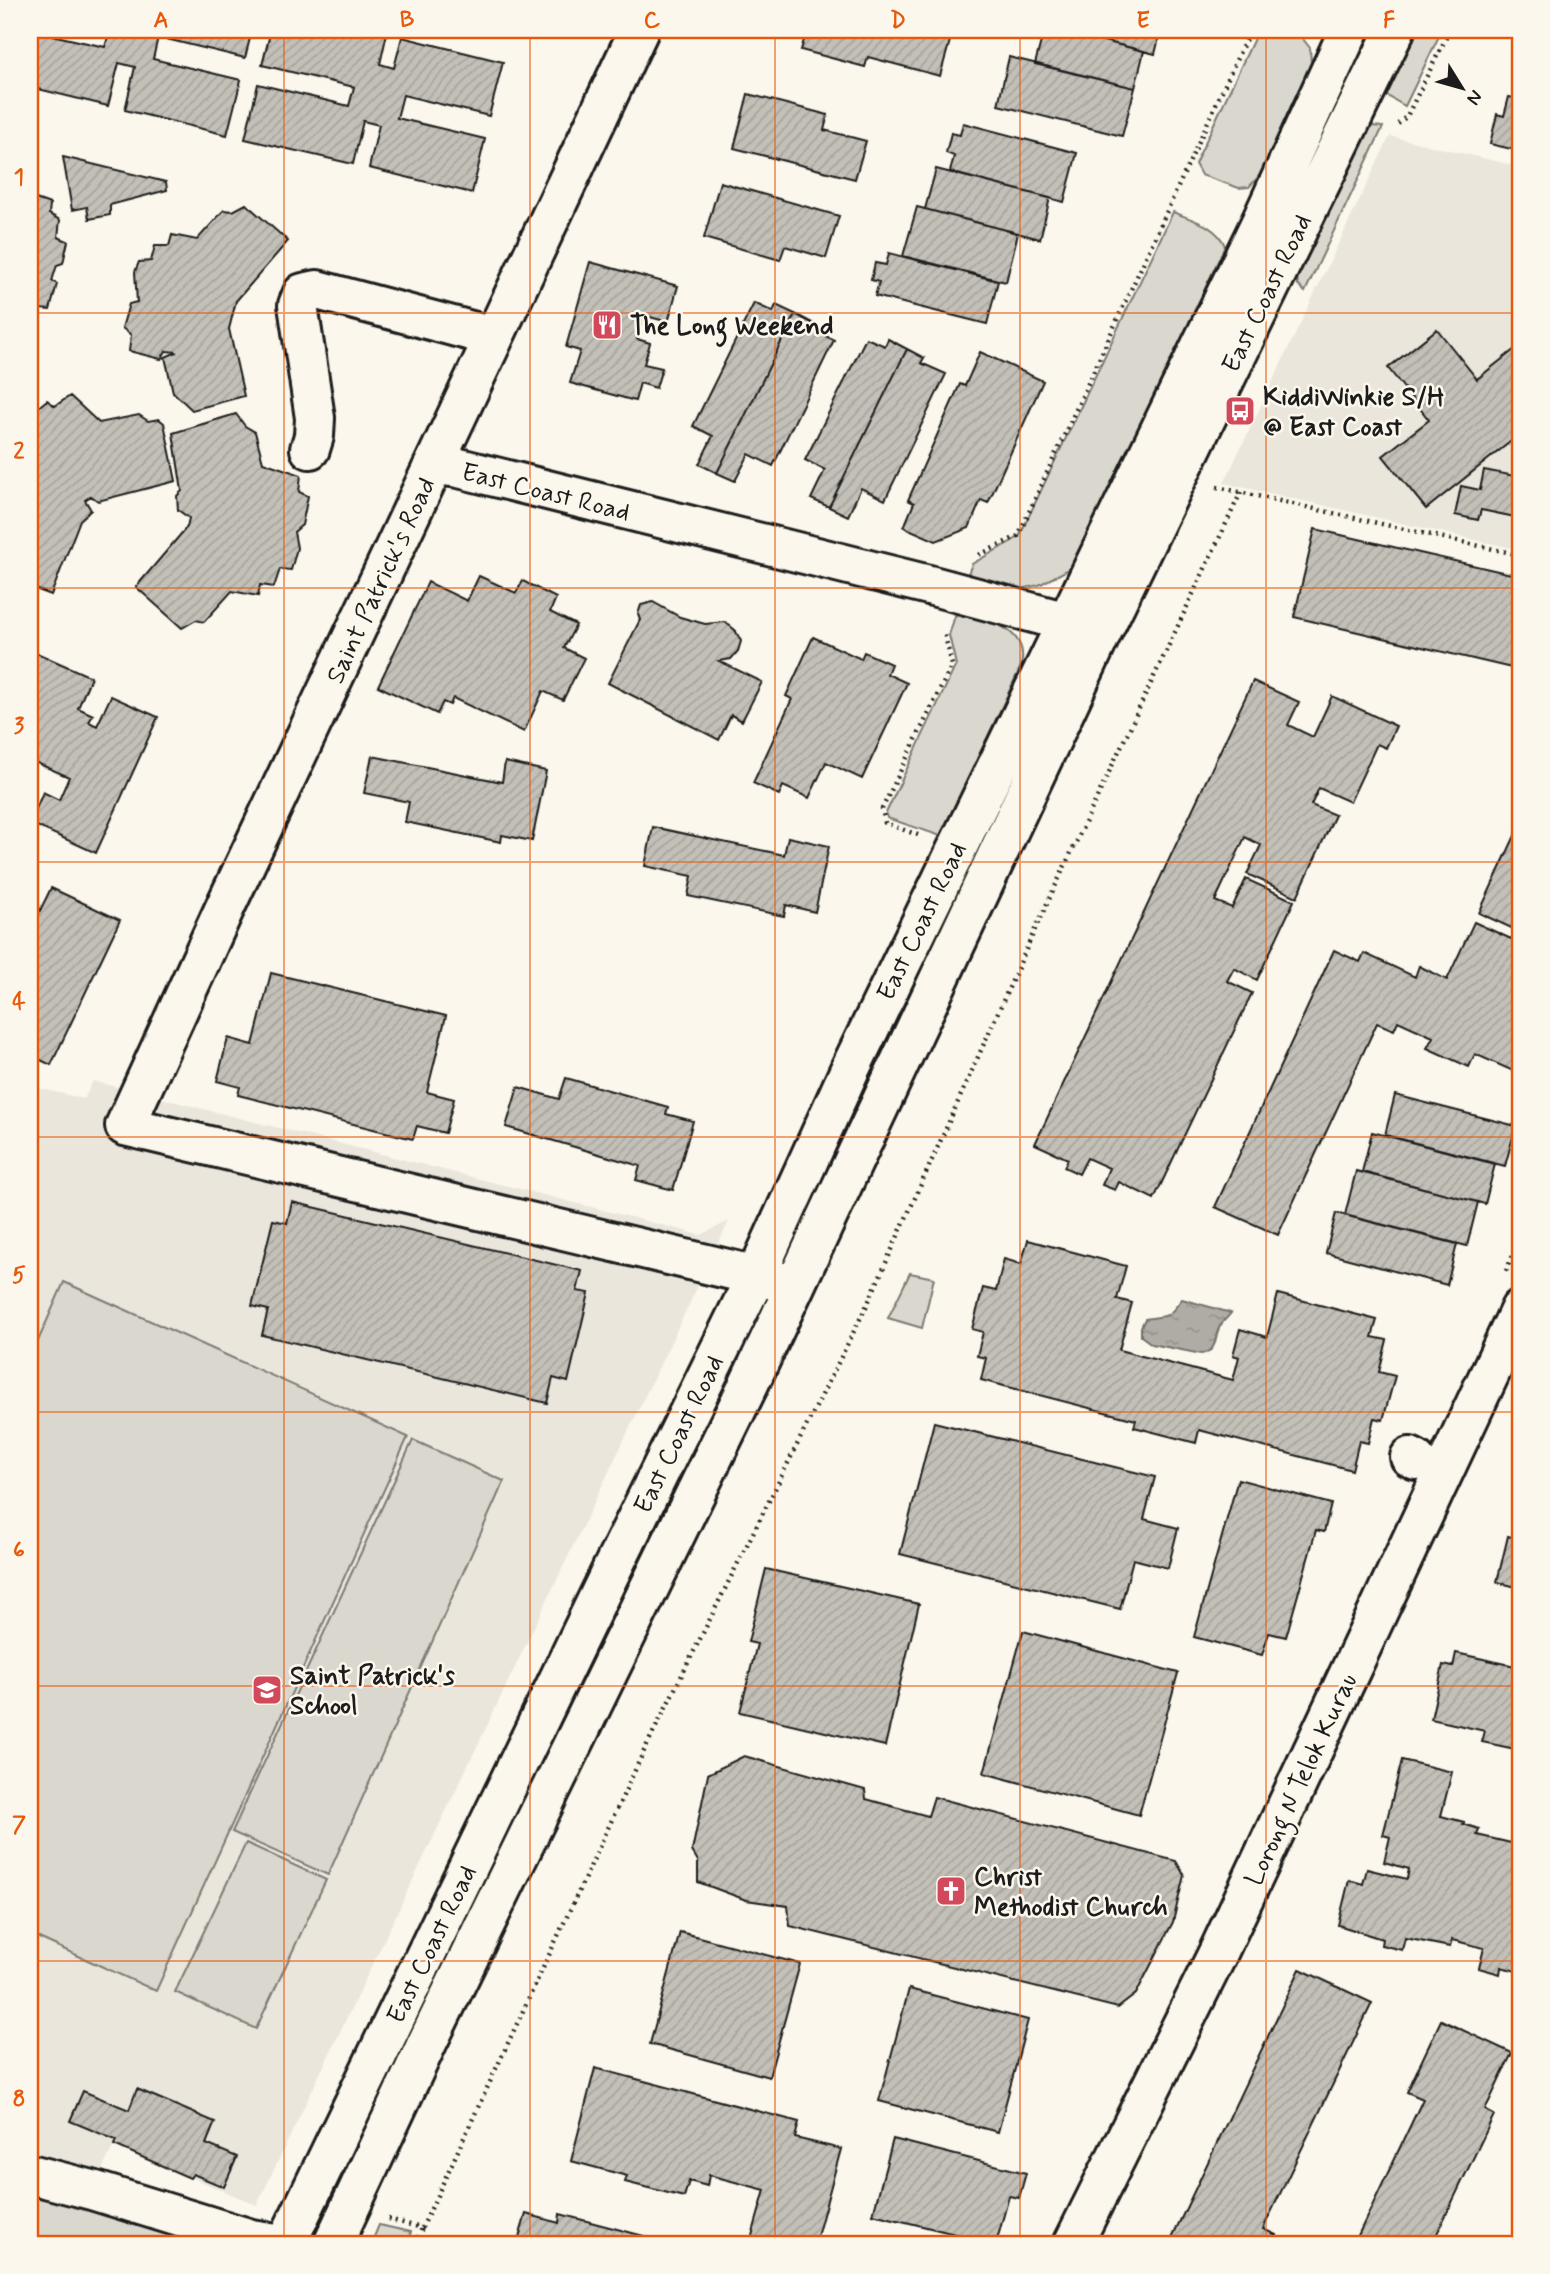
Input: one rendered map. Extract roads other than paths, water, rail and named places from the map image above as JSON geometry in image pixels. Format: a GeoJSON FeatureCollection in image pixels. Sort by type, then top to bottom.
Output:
{"type":"FeatureCollection","features":[{"type":"Feature","properties":{"kind":"main road","name":"Saint Patrick's Road"},"geometry":{"type":"LineString","coordinates":[[639,30],[222,912],[133,1110],[757,1274]]}},
{"type":"Feature","properties":{"kind":"main road","name":"East Coast Road"},"geometry":{"type":"LineString","coordinates":[[284,2244],[757,1274],[850,1067],[1255,234],[1349,30]]}},
{"type":"Feature","properties":{"kind":"main road","name":"East Coast Road"},"geometry":{"type":"LineString","coordinates":[[333,2244],[417,2064],[795,1285],[1102,632],[1395,30]]}},
{"type":"Feature","properties":{"kind":"main road"},"geometry":{"type":"LineString","coordinates":[[310,449],[315,418],[298,305],[303,293],[317,290],[494,337]]}},
{"type":"Feature","properties":{"kind":"main road","name":"East Coast Road"},"geometry":{"type":"LineString","coordinates":[[434,465],[458,468],[951,590],[1102,632]]}},
{"type":"Feature","properties":{"kind":"main road"},"geometry":{"type":"LineString","coordinates":[[757,1274],[795,1285]]}},
{"type":"Feature","properties":{"kind":"main road","name":"Lorong N Telok Kurau"},"geometry":{"type":"LineString","coordinates":[[1073,2244],[1217,1955],[1520,1309]]}},
{"type":"Feature","properties":{"kind":"main road"},"geometry":{"type":"LineString","coordinates":[[30,2174],[92,2190],[251,2239],[284,2244]]}},
{"type":"Feature","properties":{"kind":"water"},"geometry":{"type":"Polygon","coordinates":[[[1182,1299],[1231,1313],[1220,1326],[1211,1350],[1201,1354],[1152,1344],[1141,1336],[1145,1319],[1167,1315],[1182,1299]]]}},
{"type":"Feature","properties":{"kind":"place","name":"The Long Weekend"},"geometry":{"type":"Point","coordinates":[607,325]}},
{"type":"Feature","properties":{"kind":"place","name":"KiddiWinkie S/H @ East Coast"},"geometry":{"type":"Point","coordinates":[1240,411]}},
{"type":"Feature","properties":{"kind":"place","name":"Saint Patrick's School"},"geometry":{"type":"Point","coordinates":[267,1690]}},
{"type":"Feature","properties":{"kind":"place","name":"Christ Methodist Church"},"geometry":{"type":"Point","coordinates":[951,1891]}}]}
